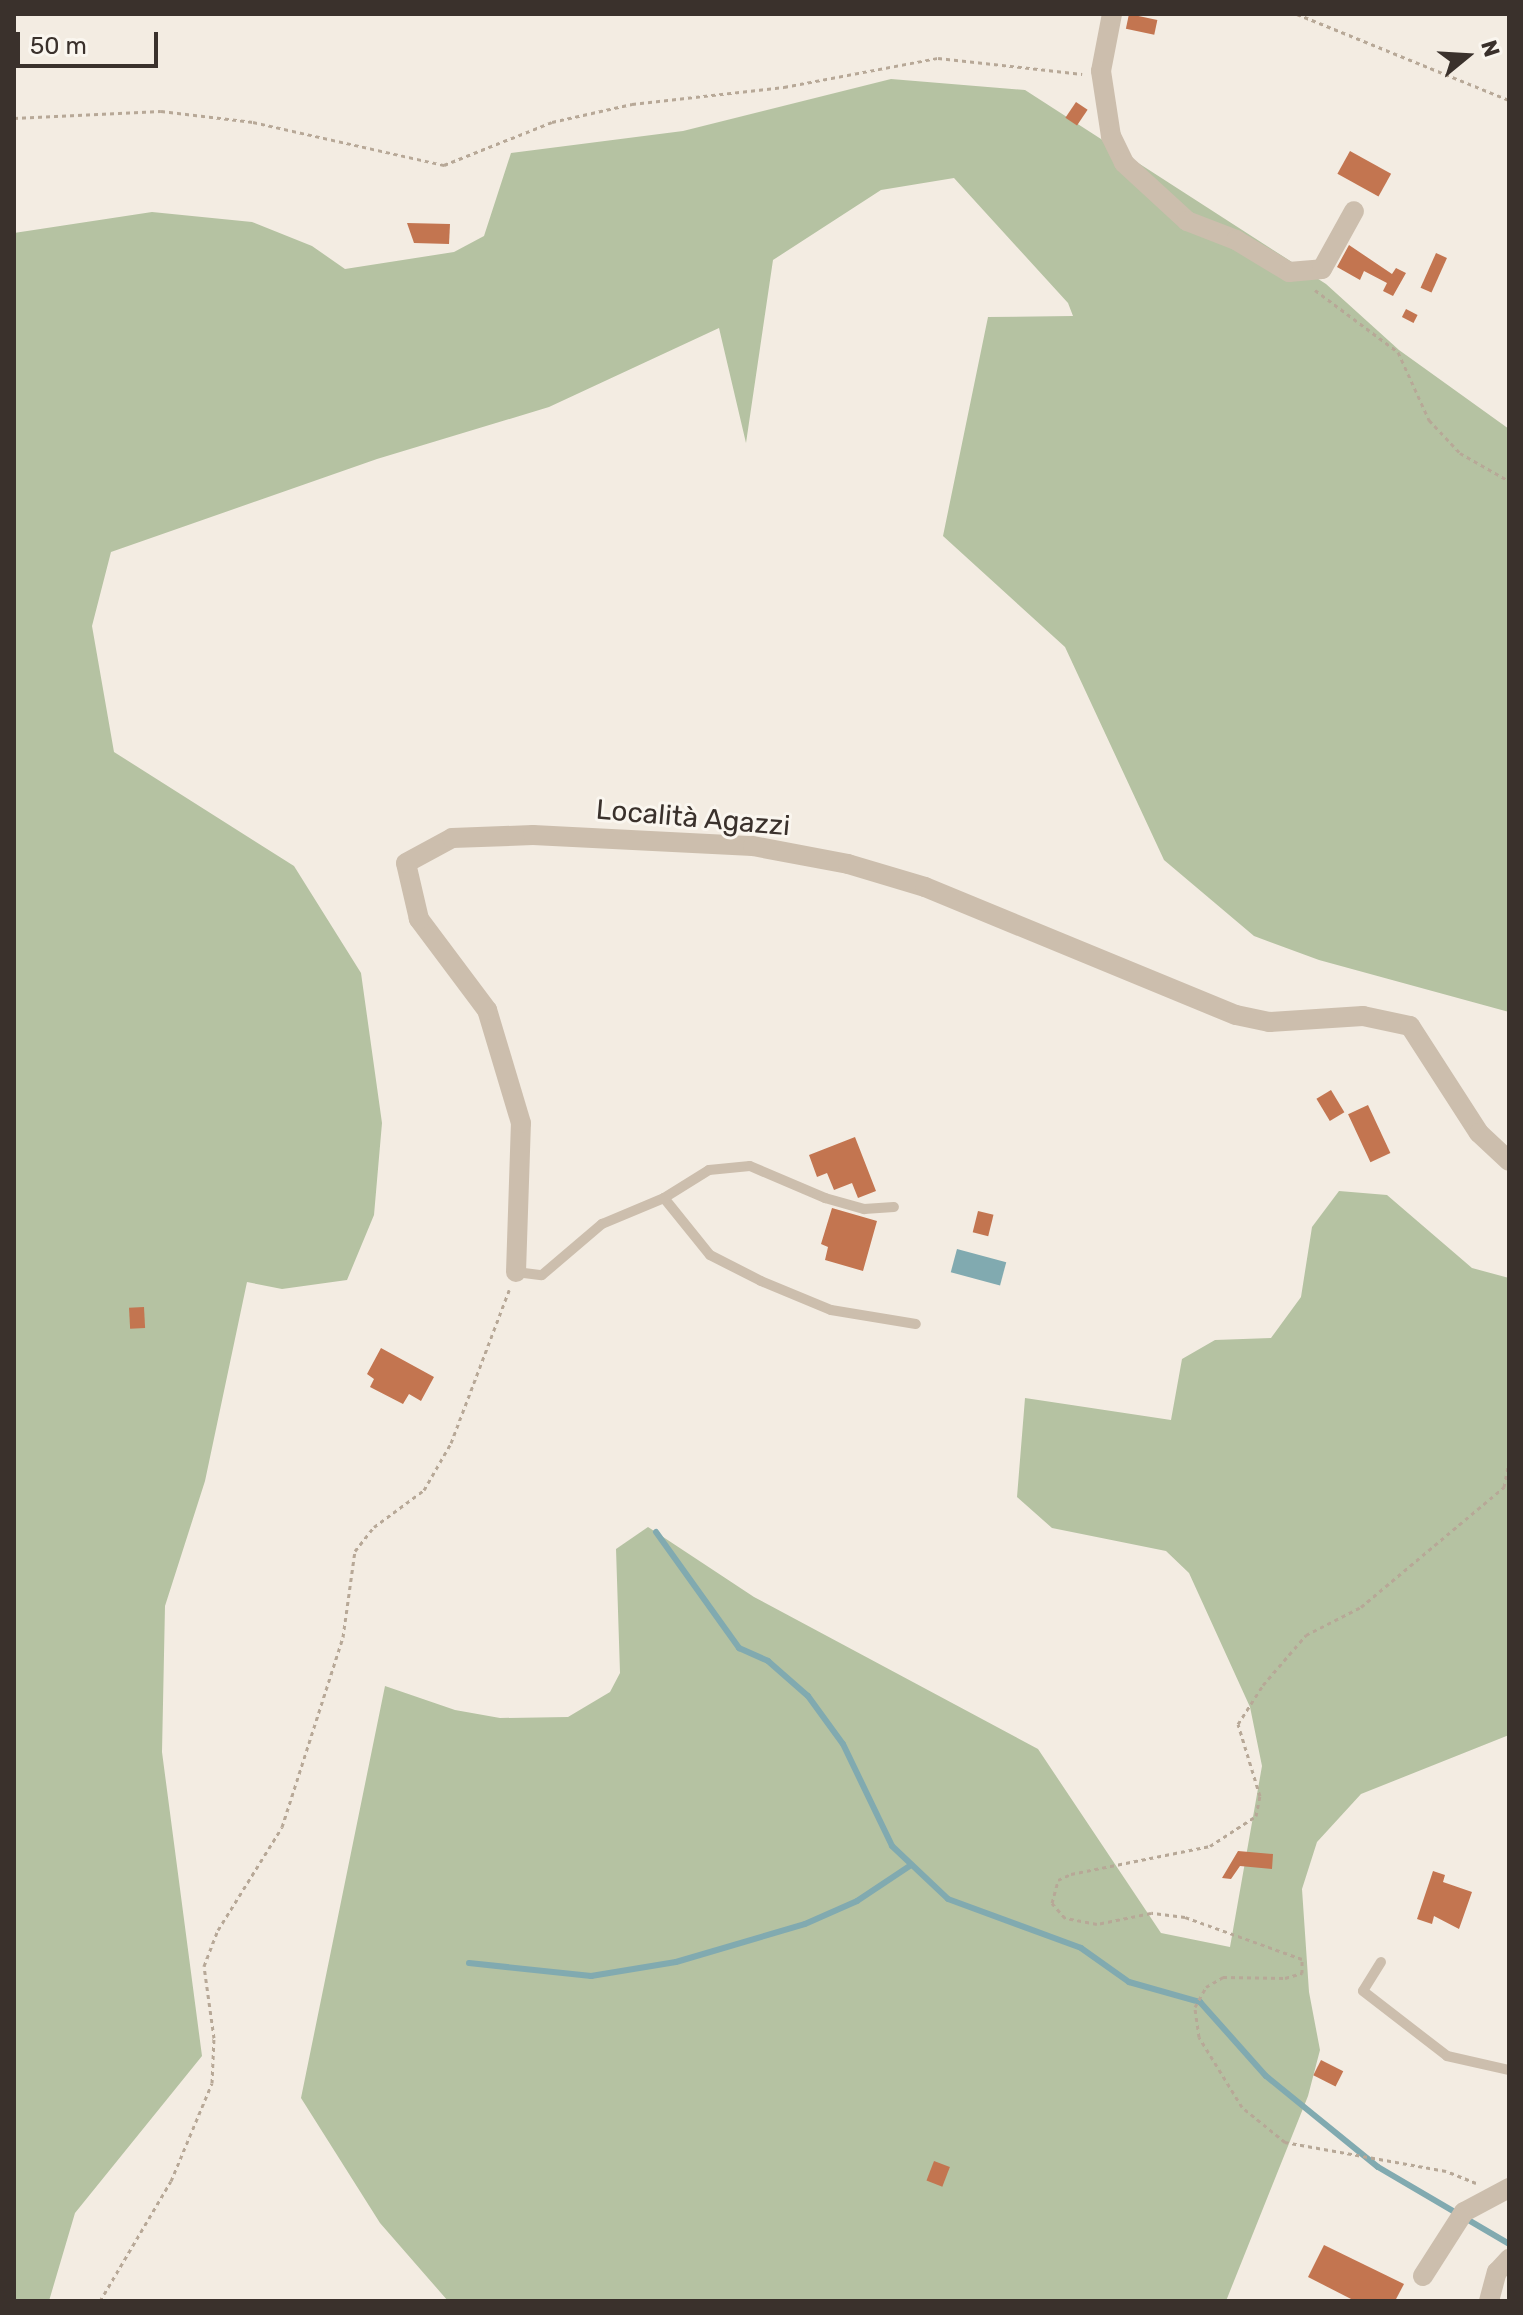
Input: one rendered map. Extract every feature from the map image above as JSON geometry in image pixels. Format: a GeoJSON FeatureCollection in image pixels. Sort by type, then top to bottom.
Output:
{"type":"FeatureCollection","features":[{"type":"Feature","properties":{"kind":"street"},"geometry":{"type":"LineString","coordinates":[[1112,14],[1101,71],[1111,136],[1124,163],[1187,221],[1236,240],[1289,272],[1322,269],[1354,211]]}},
{"type":"Feature","properties":{"kind":"street","name":"Località Agazzi"},"geometry":{"type":"LineString","coordinates":[[516,1272],[521,1123],[487,1010],[419,919],[406,863],[452,838],[533,835],[753,846],[848,864],[925,887],[1236,1015],[1269,1022],[1363,1016],[1410,1026],[1479,1133],[1509,1161]]}},
{"type":"Feature","properties":{"kind":"street"},"geometry":{"type":"LineString","coordinates":[[1423,2276],[1464,2212],[1504,2190]]}},
{"type":"Feature","properties":{"kind":"street"},"geometry":{"type":"LineString","coordinates":[[1489,2301],[1497,2272],[1509,2259]]}},
{"type":"Feature","properties":{"kind":"lane"},"geometry":{"type":"LineString","coordinates":[[516,1272],[542,1275],[602,1224],[664,1198],[709,1170],[750,1166],[825,1198],[864,1209],[894,1207]]}},
{"type":"Feature","properties":{"kind":"lane"},"geometry":{"type":"LineString","coordinates":[[664,1198],[710,1255],[748,1275],[831,1310],[916,1324]]}},
{"type":"Feature","properties":{"kind":"lane"},"geometry":{"type":"LineString","coordinates":[[1381,1962],[1363,1991],[1447,2056],[1509,2070]]}},
{"type":"Feature","properties":{"kind":"path"},"geometry":{"type":"LineString","coordinates":[[1297,14],[1509,100]]}},
{"type":"Feature","properties":{"kind":"path"},"geometry":{"type":"LineString","coordinates":[[14,118],[161,111],[253,122],[444,165],[552,122],[632,104],[784,87],[938,58],[1073,75],[1101,71]]}},
{"type":"Feature","properties":{"kind":"path"},"geometry":{"type":"LineString","coordinates":[[1289,272],[1398,352],[1429,420],[1460,453],[1509,481]]}},
{"type":"Feature","properties":{"kind":"path"},"geometry":{"type":"LineString","coordinates":[[100,2301],[171,2181],[212,2083],[214,2038],[204,1966],[218,1930],[282,1827],[343,1637],[355,1551],[374,1527],[424,1490],[438,1466],[516,1272]]}},
{"type":"Feature","properties":{"kind":"path"},"geometry":{"type":"LineString","coordinates":[[1509,1275],[1509,1283]]}},
{"type":"Feature","properties":{"kind":"path"},"geometry":{"type":"LineString","coordinates":[[1504,2190],[1446,2171],[1285,2142],[1242,2107],[1199,2037],[1195,2007],[1206,1987],[1223,1977],[1285,1978],[1302,1973],[1302,1959],[1185,1917],[1151,1913],[1097,1924],[1065,1918],[1052,1903],[1058,1880],[1071,1874],[1210,1846],[1256,1816],[1260,1796],[1238,1724],[1263,1685],[1306,1635],[1361,1607],[1504,1487],[1509,1461]]}},
{"type":"Feature","properties":{"kind":"green space"},"geometry":{"type":"Polygon","coordinates":[[[891,79],[1025,90],[1326,284],[1399,350],[1509,429],[1509,1012],[1319,960],[1254,936],[1164,860],[1065,647],[943,536],[988,317],[1073,316],[1068,303],[954,178],[881,190],[773,260],[746,443],[719,328],[549,407],[377,459],[111,552],[92,626],[114,752],[294,866],[361,973],[382,1123],[374,1215],[347,1280],[282,1289],[247,1282],[205,1481],[165,1606],[162,1752],[202,2056],[75,2213],[49,2301],[14,2301],[14,233],[152,212],[252,222],[312,246],[345,269],[454,252],[484,236],[511,153],[683,131],[891,79]]]}},
{"type":"Feature","properties":{"kind":"green space"},"geometry":{"type":"Polygon","coordinates":[[[1339,1191],[1387,1195],[1472,1268],[1509,1278],[1509,1735],[1361,1794],[1317,1842],[1302,1889],[1309,1992],[1320,2050],[1308,2096],[1226,2301],[448,2301],[380,2223],[301,2098],[385,1686],[455,1710],[500,1718],[568,1717],[610,1692],[620,1673],[616,1549],[648,1527],[754,1597],[1038,1749],[1161,1933],[1230,1947],[1262,1766],[1250,1707],[1189,1573],[1166,1551],[1052,1528],[1017,1497],[1025,1398],[1171,1420],[1182,1359],[1215,1340],[1271,1338],[1301,1297],[1312,1227],[1339,1191]]]}},
{"type":"Feature","properties":{"kind":"water"},"geometry":{"type":"Polygon","coordinates":[[[957,1249],[1006,1262],[1000,1285],[951,1272],[957,1249]]]}},
{"type":"Feature","properties":{"kind":"building"},"geometry":{"type":"Polygon","coordinates":[[[1129,14],[1157,20],[1154,35],[1126,29],[1129,14]]]}},
{"type":"Feature","properties":{"kind":"building"},"geometry":{"type":"Polygon","coordinates":[[[1076,102],[1088,110],[1077,126],[1065,118],[1076,102]]]}},
{"type":"Feature","properties":{"kind":"building"},"geometry":{"type":"Polygon","coordinates":[[[1350,151],[1391,174],[1379,197],[1337,174],[1350,151]]]}},
{"type":"Feature","properties":{"kind":"building"},"geometry":{"type":"Polygon","coordinates":[[[407,223],[450,224],[449,244],[414,243],[407,223]]]}},
{"type":"Feature","properties":{"kind":"building"},"geometry":{"type":"Polygon","coordinates":[[[1349,245],[1392,274],[1396,268],[1406,273],[1393,296],[1383,291],[1387,283],[1364,271],[1360,280],[1337,267],[1349,245]]]}},
{"type":"Feature","properties":{"kind":"building"},"geometry":{"type":"Polygon","coordinates":[[[1436,253],[1447,258],[1432,293],[1421,288],[1436,253]]]}},
{"type":"Feature","properties":{"kind":"building"},"geometry":{"type":"Polygon","coordinates":[[[1406,309],[1418,315],[1413,323],[1402,317],[1406,309]]]}},
{"type":"Feature","properties":{"kind":"building"},"geometry":{"type":"Polygon","coordinates":[[[1331,1090],[1344,1112],[1330,1121],[1316,1099],[1331,1090]]]}},
{"type":"Feature","properties":{"kind":"building"},"geometry":{"type":"Polygon","coordinates":[[[1368,1105],[1390,1153],[1370,1162],[1348,1114],[1368,1105]]]}},
{"type":"Feature","properties":{"kind":"building"},"geometry":{"type":"Polygon","coordinates":[[[855,1137],[876,1191],[858,1198],[852,1183],[834,1190],[827,1173],[817,1177],[809,1155],[855,1137]]]}},
{"type":"Feature","properties":{"kind":"building"},"geometry":{"type":"Polygon","coordinates":[[[832,1208],[877,1221],[863,1271],[825,1260],[828,1247],[821,1244],[832,1208]]]}},
{"type":"Feature","properties":{"kind":"building"},"geometry":{"type":"Polygon","coordinates":[[[978,1211],[994,1215],[988,1236],[973,1232],[978,1211]]]}},
{"type":"Feature","properties":{"kind":"building"},"geometry":{"type":"Polygon","coordinates":[[[144,1307],[145,1328],[130,1329],[129,1308],[144,1307]]]}},
{"type":"Feature","properties":{"kind":"building"},"geometry":{"type":"Polygon","coordinates":[[[381,1348],[434,1377],[421,1401],[409,1394],[403,1404],[370,1387],[374,1379],[367,1374],[381,1348]]]}},
{"type":"Feature","properties":{"kind":"building"},"geometry":{"type":"Polygon","coordinates":[[[1238,1851],[1273,1854],[1272,1869],[1240,1866],[1231,1879],[1222,1878],[1238,1851]]]}},
{"type":"Feature","properties":{"kind":"building"},"geometry":{"type":"Polygon","coordinates":[[[1433,1871],[1445,1875],[1443,1882],[1472,1892],[1459,1929],[1434,1916],[1432,1924],[1417,1919],[1433,1871]]]}},
{"type":"Feature","properties":{"kind":"building"},"geometry":{"type":"Polygon","coordinates":[[[1321,2060],[1343,2071],[1336,2086],[1313,2075],[1321,2060]]]}},
{"type":"Feature","properties":{"kind":"building"},"geometry":{"type":"Polygon","coordinates":[[[934,2161],[950,2167],[942,2187],[926,2181],[934,2161]]]}},
{"type":"Feature","properties":{"kind":"building"},"geometry":{"type":"Polygon","coordinates":[[[1324,2245],[1404,2284],[1395,2301],[1355,2301],[1308,2277],[1324,2245]]]}},
{"type":"Feature","properties":{"kind":"waterway"},"geometry":{"type":"LineString","coordinates":[[656,1532],[739,1648],[768,1661],[808,1696],[843,1744],[892,1846],[948,1899],[1081,1948],[1129,1982],[1200,2002],[1266,2076],[1378,2167],[1509,2244]]}},
{"type":"Feature","properties":{"kind":"waterway"},"geometry":{"type":"LineString","coordinates":[[469,1963],[591,1976],[676,1962],[805,1924],[857,1901],[911,1865]]}}]}
